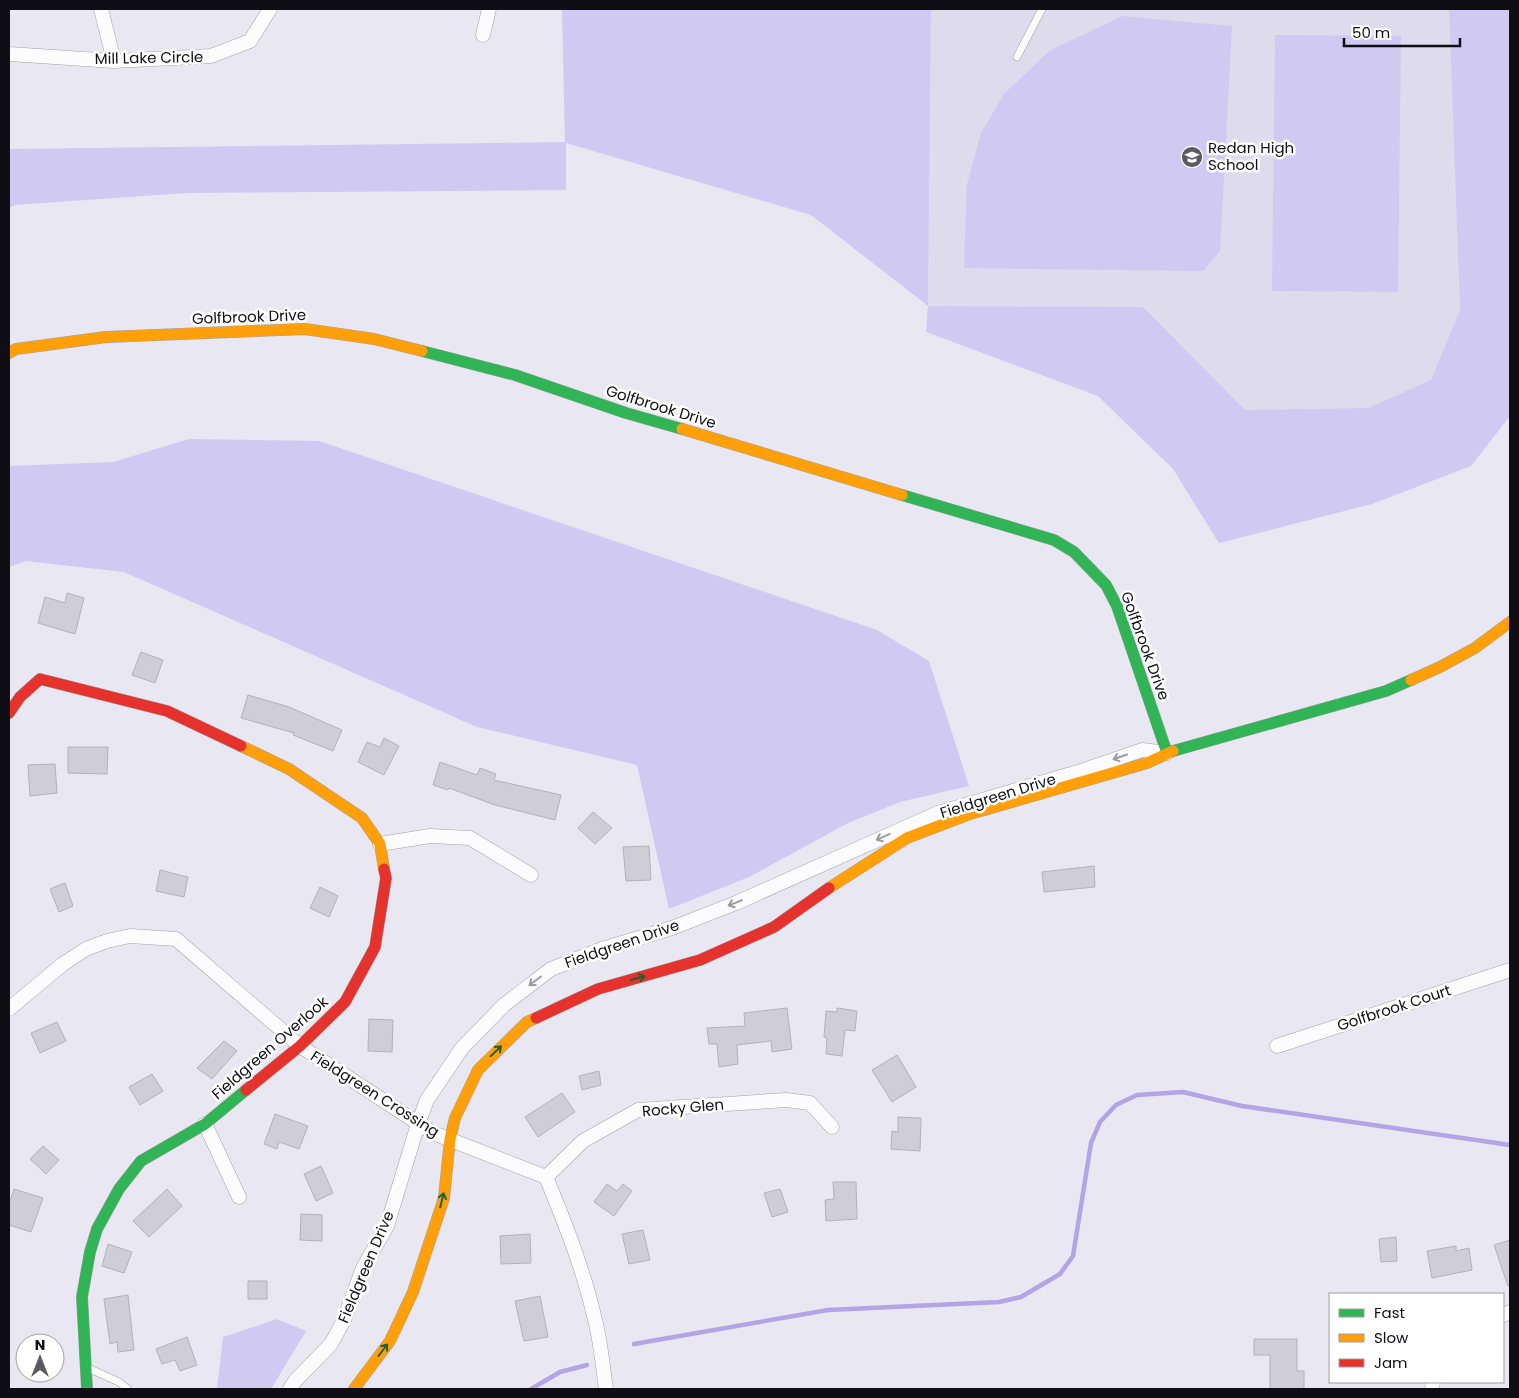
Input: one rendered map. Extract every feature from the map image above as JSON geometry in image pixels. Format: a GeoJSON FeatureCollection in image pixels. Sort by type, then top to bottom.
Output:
{"type":"FeatureCollection","features":[{"type":"Feature","properties":{"kind":"street"},"geometry":{"type":"LineString","coordinates":[[101,9],[114,61]]}},
{"type":"Feature","properties":{"kind":"street","name":"Mill Lake Circle"},"geometry":{"type":"LineString","coordinates":[[9,54],[114,61],[212,56],[250,40],[270,9]]}},
{"type":"Feature","properties":{"kind":"street"},"geometry":{"type":"LineString","coordinates":[[483,35],[488,9]]}},
{"type":"Feature","properties":{"kind":"street","name":"Golfbrook Drive"},"geometry":{"type":"LineString","coordinates":[[9,353],[16,349],[106,338],[295,329],[374,339],[515,375],[626,413],[1054,540],[1074,552],[1106,585],[1117,606],[1167,753]]}},
{"type":"Feature","properties":{"kind":"street","name":"Fieldgreen Drive"},"geometry":{"type":"LineString","coordinates":[[354,1389],[390,1341],[413,1292],[444,1198],[450,1139],[455,1118],[478,1070],[527,1022],[598,989],[700,960],[774,927],[843,878],[907,838],[970,814],[1147,763],[1167,753],[1386,691],[1440,667],[1475,648],[1510,622]]}},
{"type":"Feature","properties":{"kind":"street","name":"Fieldgreen Overlook"},"geometry":{"type":"LineString","coordinates":[[9,713],[20,697],[40,679],[167,711],[289,768],[362,818],[380,844],[386,878],[375,947],[345,1002],[300,1046],[205,1124],[141,1161],[119,1188],[98,1230],[90,1252],[82,1297],[87,1389]]}},
{"type":"Feature","properties":{"kind":"street","name":"Fieldgreen Drive"},"geometry":{"type":"LineString","coordinates":[[290,1389],[295,1381],[331,1344],[344,1320],[363,1268],[387,1226],[427,1100],[462,1048],[504,1005],[551,969],[602,948],[672,928],[736,903],[938,813],[1078,772],[1142,750],[1167,753]]}},
{"type":"Feature","properties":{"kind":"street"},"geometry":{"type":"LineString","coordinates":[[380,844],[430,836],[470,838],[531,875]]}},
{"type":"Feature","properties":{"kind":"street","name":"Fieldgreen Crossing"},"geometry":{"type":"LineString","coordinates":[[9,1009],[63,964],[86,949],[107,940],[130,936],[176,939],[300,1046],[418,1124],[433,1133],[546,1178]]}},
{"type":"Feature","properties":{"kind":"street","name":"Golfbrook Court"},"geometry":{"type":"LineString","coordinates":[[1277,1046],[1510,970]]}},
{"type":"Feature","properties":{"kind":"street","name":"Rocky Glen"},"geometry":{"type":"LineString","coordinates":[[546,1178],[583,1141],[638,1110],[786,1100],[810,1103],[832,1127]]}},
{"type":"Feature","properties":{"kind":"street"},"geometry":{"type":"LineString","coordinates":[[205,1124],[239,1197]]}},
{"type":"Feature","properties":{"kind":"street"},"geometry":{"type":"LineString","coordinates":[[546,1178],[564,1220],[597,1325],[606,1389]]}},
{"type":"Feature","properties":{"kind":"lane"},"geometry":{"type":"LineString","coordinates":[[1017,57],[1042,9]]}},
{"type":"Feature","properties":{"kind":"lane"},"geometry":{"type":"LineString","coordinates":[[86,1367],[119,1382],[128,1389]]}},
{"type":"Feature","properties":{"kind":"shaded area"},"geometry":{"type":"Polygon","coordinates":[[[562,9],[931,9],[928,306],[811,215],[566,143],[566,190],[186,193],[15,205],[9,208],[9,149],[565,142],[562,9]]]}},
{"type":"Feature","properties":{"kind":"shaded area","name":"Redan High School"},"geometry":{"type":"Polygon","coordinates":[[[931,9],[1449,9],[1460,310],[1431,380],[1368,408],[1245,410],[1143,307],[928,306],[931,9]]]}},
{"type":"Feature","properties":{"kind":"shaded area"},"geometry":{"type":"Polygon","coordinates":[[[1449,9],[1510,9],[1510,416],[1471,466],[1372,504],[1219,543],[1173,469],[1098,396],[926,332],[928,306],[1143,307],[1245,410],[1368,408],[1431,380],[1460,310],[1449,9]]]}},
{"type":"Feature","properties":{"kind":"shaded area"},"geometry":{"type":"Polygon","coordinates":[[[1122,16],[1232,26],[1220,251],[1203,271],[964,268],[967,184],[981,133],[1004,94],[1049,51],[1122,16]]]}},
{"type":"Feature","properties":{"kind":"shaded area"},"geometry":{"type":"Polygon","coordinates":[[[1275,35],[1401,36],[1398,292],[1272,291],[1275,35]]]}},
{"type":"Feature","properties":{"kind":"shaded area"},"geometry":{"type":"Polygon","coordinates":[[[189,439],[319,441],[877,630],[929,661],[969,786],[900,802],[848,823],[749,877],[669,909],[637,765],[477,727],[124,572],[26,561],[9,567],[9,466],[113,462],[189,439]]]}},
{"type":"Feature","properties":{"kind":"shaded area"},"geometry":{"type":"Polygon","coordinates":[[[277,1319],[306,1331],[271,1389],[217,1389],[223,1337],[277,1319]]]}},
{"type":"Feature","properties":{"kind":"building"},"geometry":{"type":"Polygon","coordinates":[[[67,593],[84,598],[75,634],[38,623],[45,597],[65,603],[67,593]]]}},
{"type":"Feature","properties":{"kind":"building"},"geometry":{"type":"Polygon","coordinates":[[[141,652],[163,660],[155,683],[132,675],[141,652]]]}},
{"type":"Feature","properties":{"kind":"building"},"geometry":{"type":"Polygon","coordinates":[[[248,695],[289,707],[342,730],[333,751],[293,735],[294,733],[241,718],[248,695]]]}},
{"type":"Feature","properties":{"kind":"building"},"geometry":{"type":"Polygon","coordinates":[[[384,738],[399,746],[384,775],[358,762],[367,742],[380,747],[384,738]]]}},
{"type":"Feature","properties":{"kind":"building"},"geometry":{"type":"Polygon","coordinates":[[[68,747],[108,747],[107,774],[68,773],[68,747]]]}},
{"type":"Feature","properties":{"kind":"building"},"geometry":{"type":"Polygon","coordinates":[[[440,762],[477,775],[480,768],[496,774],[494,780],[561,795],[555,820],[495,805],[449,788],[448,790],[433,785],[440,762]]]}},
{"type":"Feature","properties":{"kind":"building"},"geometry":{"type":"Polygon","coordinates":[[[55,764],[57,793],[30,796],[28,765],[55,764]]]}},
{"type":"Feature","properties":{"kind":"building"},"geometry":{"type":"Polygon","coordinates":[[[593,812],[612,828],[595,844],[578,828],[593,812]]]}},
{"type":"Feature","properties":{"kind":"building"},"geometry":{"type":"Polygon","coordinates":[[[649,846],[651,880],[626,881],[623,847],[649,846]]]}},
{"type":"Feature","properties":{"kind":"building"},"geometry":{"type":"Polygon","coordinates":[[[1094,866],[1095,887],[1044,892],[1042,872],[1094,866]]]}},
{"type":"Feature","properties":{"kind":"building"},"geometry":{"type":"Polygon","coordinates":[[[160,870],[188,877],[184,897],[156,891],[160,870]]]}},
{"type":"Feature","properties":{"kind":"building"},"geometry":{"type":"Polygon","coordinates":[[[65,883],[73,906],[59,912],[50,889],[65,883]]]}},
{"type":"Feature","properties":{"kind":"building"},"geometry":{"type":"Polygon","coordinates":[[[320,887],[338,896],[329,917],[310,908],[320,887]]]}},
{"type":"Feature","properties":{"kind":"building"},"geometry":{"type":"Polygon","coordinates":[[[787,1008],[792,1049],[772,1052],[771,1041],[737,1045],[738,1064],[719,1067],[717,1044],[709,1044],[707,1028],[745,1026],[744,1013],[787,1008]]]}},
{"type":"Feature","properties":{"kind":"building"},"geometry":{"type":"Polygon","coordinates":[[[837,1008],[857,1011],[855,1031],[845,1030],[842,1056],[826,1054],[827,1038],[824,1037],[826,1011],[837,1012],[837,1008]]]}},
{"type":"Feature","properties":{"kind":"building"},"geometry":{"type":"Polygon","coordinates":[[[369,1019],[393,1020],[392,1052],[368,1051],[369,1019]]]}},
{"type":"Feature","properties":{"kind":"building"},"geometry":{"type":"Polygon","coordinates":[[[57,1022],[66,1041],[40,1053],[31,1033],[57,1022]]]}},
{"type":"Feature","properties":{"kind":"building"},"geometry":{"type":"Polygon","coordinates":[[[224,1041],[237,1051],[212,1079],[197,1068],[224,1041]]]}},
{"type":"Feature","properties":{"kind":"building"},"geometry":{"type":"Polygon","coordinates":[[[897,1055],[916,1087],[892,1102],[872,1070],[897,1055]]]}},
{"type":"Feature","properties":{"kind":"building"},"geometry":{"type":"Polygon","coordinates":[[[599,1071],[601,1085],[582,1090],[579,1076],[599,1071]]]}},
{"type":"Feature","properties":{"kind":"building"},"geometry":{"type":"Polygon","coordinates":[[[152,1074],[163,1091],[140,1105],[129,1087],[152,1074]]]}},
{"type":"Feature","properties":{"kind":"building"},"geometry":{"type":"Polygon","coordinates":[[[562,1093],[575,1112],[538,1137],[525,1117],[562,1093]]]}},
{"type":"Feature","properties":{"kind":"building"},"geometry":{"type":"Polygon","coordinates":[[[275,1114],[308,1126],[299,1149],[279,1142],[277,1149],[264,1144],[275,1114]]]}},
{"type":"Feature","properties":{"kind":"building"},"geometry":{"type":"Polygon","coordinates":[[[898,1117],[921,1118],[920,1151],[891,1149],[892,1131],[898,1132],[898,1117]]]}},
{"type":"Feature","properties":{"kind":"building"},"geometry":{"type":"Polygon","coordinates":[[[43,1146],[59,1160],[46,1174],[30,1159],[43,1146]]]}},
{"type":"Feature","properties":{"kind":"building"},"geometry":{"type":"Polygon","coordinates":[[[321,1166],[333,1193],[316,1201],[304,1174],[321,1166]]]}},
{"type":"Feature","properties":{"kind":"building"},"geometry":{"type":"Polygon","coordinates":[[[833,1182],[856,1182],[857,1219],[826,1221],[825,1200],[834,1199],[833,1182]]]}},
{"type":"Feature","properties":{"kind":"building"},"geometry":{"type":"Polygon","coordinates":[[[607,1184],[617,1191],[623,1184],[632,1191],[614,1216],[594,1202],[607,1184]]]}},
{"type":"Feature","properties":{"kind":"building"},"geometry":{"type":"Polygon","coordinates":[[[14,1189],[43,1198],[31,1232],[9,1225],[9,1204],[14,1189]]]}},
{"type":"Feature","properties":{"kind":"building"},"geometry":{"type":"Polygon","coordinates":[[[167,1189],[182,1206],[149,1237],[133,1221],[167,1189]]]}},
{"type":"Feature","properties":{"kind":"building"},"geometry":{"type":"Polygon","coordinates":[[[780,1189],[788,1212],[772,1217],[764,1193],[780,1189]]]}},
{"type":"Feature","properties":{"kind":"building"},"geometry":{"type":"Polygon","coordinates":[[[301,1214],[322,1215],[322,1241],[300,1240],[301,1214]]]}},
{"type":"Feature","properties":{"kind":"building"},"geometry":{"type":"Polygon","coordinates":[[[643,1230],[650,1260],[629,1264],[622,1234],[643,1230]]]}},
{"type":"Feature","properties":{"kind":"building"},"geometry":{"type":"Polygon","coordinates":[[[530,1234],[531,1263],[501,1264],[500,1236],[530,1234]]]}},
{"type":"Feature","properties":{"kind":"building"},"geometry":{"type":"Polygon","coordinates":[[[1396,1237],[1397,1261],[1381,1262],[1379,1239],[1396,1237]]]}},
{"type":"Feature","properties":{"kind":"building"},"geometry":{"type":"Polygon","coordinates":[[[1510,1240],[1510,1285],[1508,1286],[1494,1245],[1510,1240]]]}},
{"type":"Feature","properties":{"kind":"building"},"geometry":{"type":"Polygon","coordinates":[[[108,1244],[132,1252],[124,1273],[102,1266],[108,1244]]]}},
{"type":"Feature","properties":{"kind":"building"},"geometry":{"type":"Polygon","coordinates":[[[1456,1246],[1456,1251],[1469,1248],[1472,1270],[1432,1278],[1427,1251],[1456,1246]]]}},
{"type":"Feature","properties":{"kind":"building"},"geometry":{"type":"Polygon","coordinates":[[[248,1281],[267,1281],[267,1299],[248,1299],[248,1281]]]}},
{"type":"Feature","properties":{"kind":"building"},"geometry":{"type":"Polygon","coordinates":[[[128,1295],[134,1350],[118,1352],[117,1342],[110,1344],[104,1299],[128,1295]]]}},
{"type":"Feature","properties":{"kind":"building"},"geometry":{"type":"Polygon","coordinates":[[[540,1296],[548,1337],[524,1341],[515,1301],[540,1296]]]}},
{"type":"Feature","properties":{"kind":"building"},"geometry":{"type":"Polygon","coordinates":[[[187,1337],[197,1365],[180,1371],[175,1360],[162,1364],[156,1349],[187,1337]]]}},
{"type":"Feature","properties":{"kind":"building"},"geometry":{"type":"Polygon","coordinates":[[[1254,1339],[1297,1339],[1297,1371],[1304,1371],[1304,1389],[1270,1389],[1270,1355],[1254,1355],[1254,1339]]]}},
{"type":"Feature","properties":{"kind":"waterway"},"geometry":{"type":"LineString","coordinates":[[634,1344],[828,1310],[999,1302],[1021,1297],[1060,1274],[1073,1256],[1091,1143],[1100,1122],[1116,1105],[1137,1095],[1183,1092],[1242,1106],[1510,1145]]}},
{"type":"Feature","properties":{"kind":"waterway"},"geometry":{"type":"LineString","coordinates":[[531,1389],[560,1372],[587,1365]]}},
{"type":"Feature","properties":{"kind":"traffic: fast"},"geometry":{"type":"LineString","coordinates":[[422,351],[515,375],[626,413],[682,429]]}},
{"type":"Feature","properties":{"kind":"traffic: fast"},"geometry":{"type":"LineString","coordinates":[[902,495],[1054,540],[1074,552],[1106,585],[1117,606],[1167,753]]}},
{"type":"Feature","properties":{"kind":"traffic: fast"},"geometry":{"type":"LineString","coordinates":[[1173,751],[1386,691],[1411,680]]}},
{"type":"Feature","properties":{"kind":"traffic: fast"},"geometry":{"type":"LineString","coordinates":[[87,1389],[82,1297],[90,1252],[97,1229],[119,1189],[141,1161],[205,1124],[246,1090]]}},
{"type":"Feature","properties":{"kind":"traffic: slow"},"geometry":{"type":"LineString","coordinates":[[9,353],[16,349],[106,337],[305,329],[374,339],[422,351]]}},
{"type":"Feature","properties":{"kind":"traffic: slow"},"geometry":{"type":"LineString","coordinates":[[682,429],[902,495]]}},
{"type":"Feature","properties":{"kind":"traffic: slow"},"geometry":{"type":"LineString","coordinates":[[1411,680],[1475,648],[1510,622]]}},
{"type":"Feature","properties":{"kind":"traffic: slow"},"geometry":{"type":"LineString","coordinates":[[241,746],[289,769],[362,818],[380,844],[384,869]]}},
{"type":"Feature","properties":{"kind":"traffic: slow"},"geometry":{"type":"LineString","coordinates":[[829,888],[907,838],[970,814],[1147,763],[1173,751]]}},
{"type":"Feature","properties":{"kind":"traffic: slow"},"geometry":{"type":"LineString","coordinates":[[354,1389],[390,1341],[413,1292],[444,1198],[450,1139],[455,1118],[478,1070],[527,1022],[536,1018]]}},
{"type":"Feature","properties":{"kind":"traffic: jam"},"geometry":{"type":"LineString","coordinates":[[9,713],[20,697],[40,679],[167,711],[241,746]]}},
{"type":"Feature","properties":{"kind":"traffic: jam"},"geometry":{"type":"LineString","coordinates":[[246,1090],[300,1046],[345,1002],[375,947],[386,878],[384,869]]}},
{"type":"Feature","properties":{"kind":"traffic: jam"},"geometry":{"type":"LineString","coordinates":[[536,1018],[598,989],[700,960],[774,927],[829,888]]}},
{"type":"Feature","properties":{"kind":"place","name":"Redan High School"},"geometry":{"type":"Point","coordinates":[1192,157]}}]}
